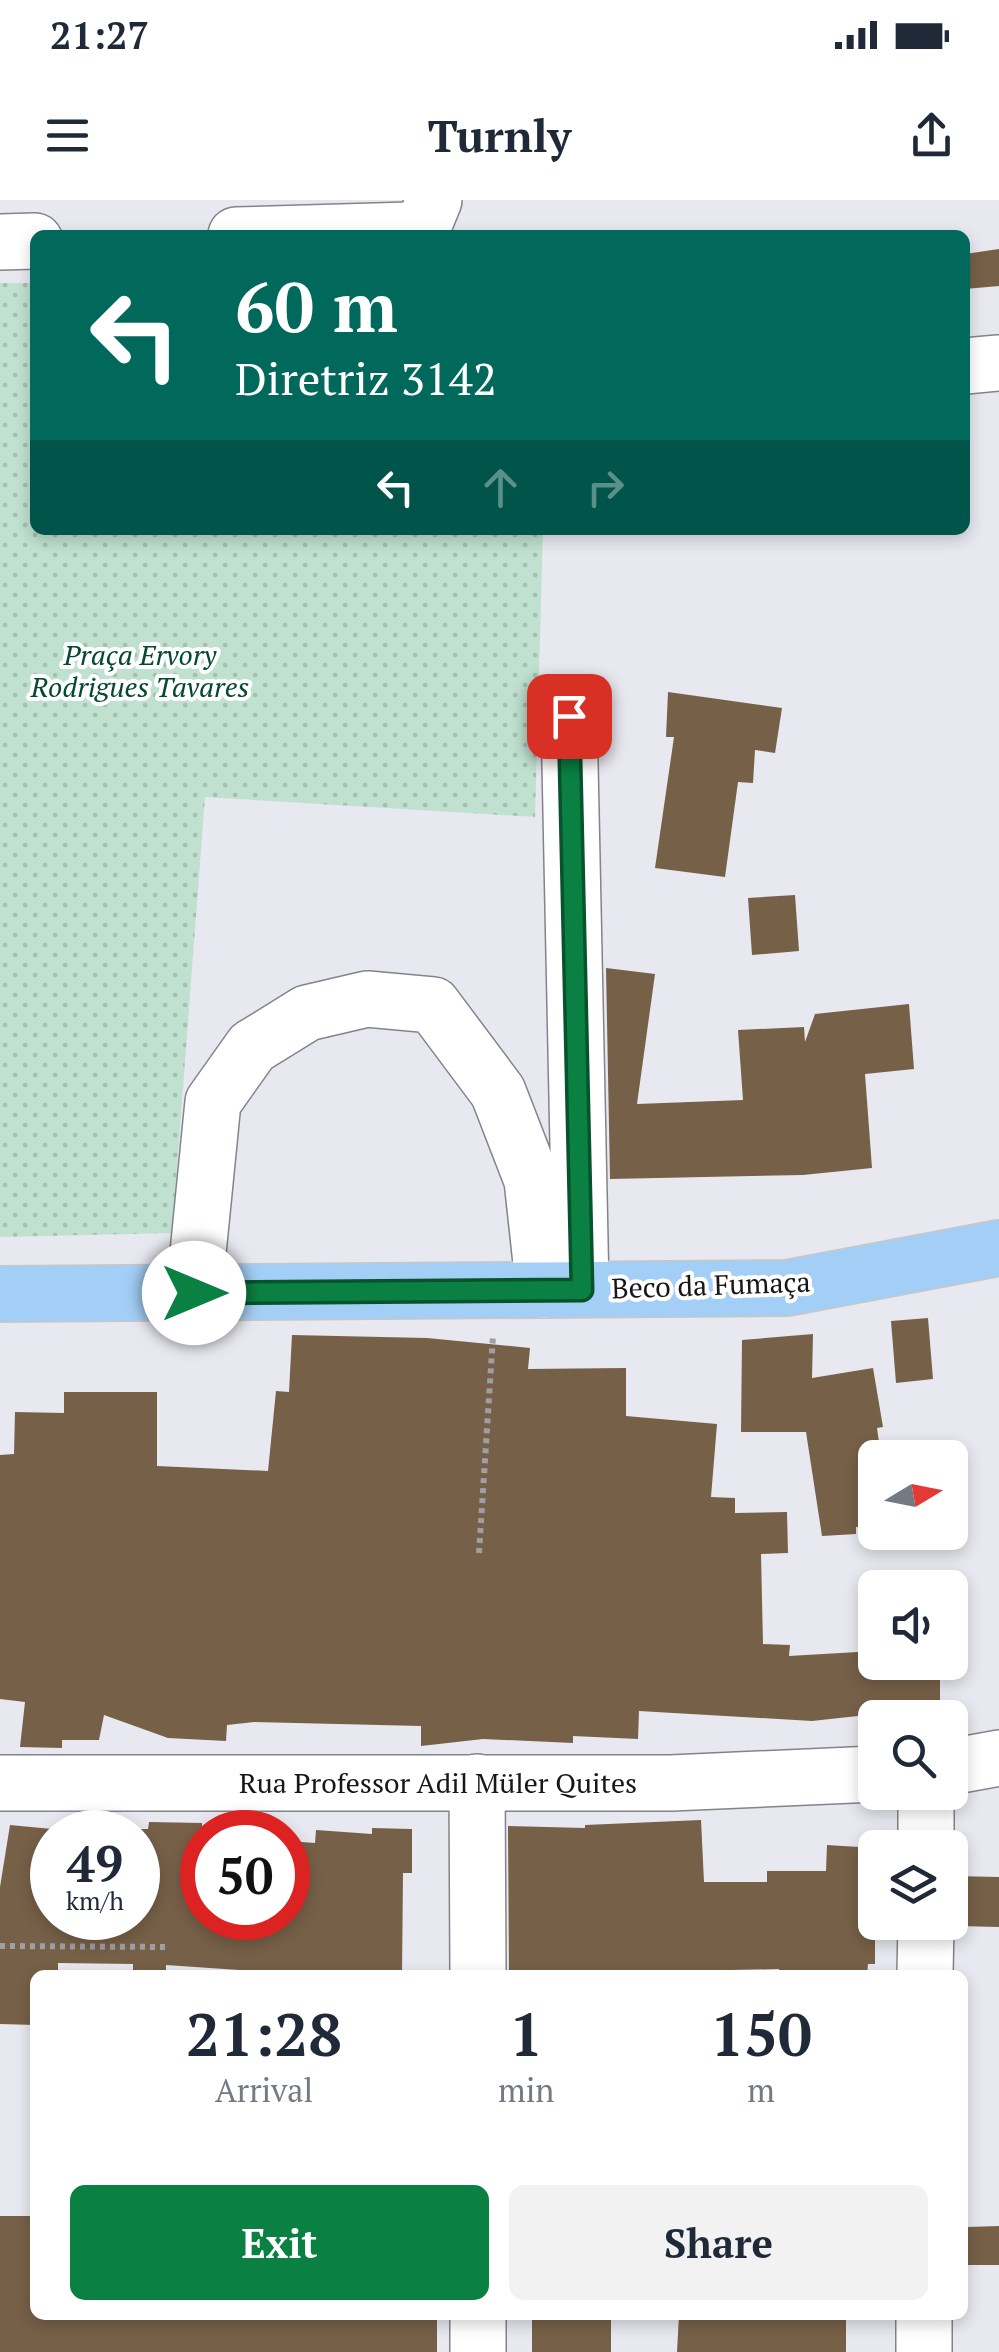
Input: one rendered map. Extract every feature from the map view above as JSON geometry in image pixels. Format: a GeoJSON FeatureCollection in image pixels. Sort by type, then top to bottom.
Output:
{"type":"FeatureCollection","features":[{"type":"Feature","properties":{"kind":"main road","name":"Beco da Fumaça"},"geometry":{"type":"LineString","coordinates":[[0,1294],[787,1288],[999,1248]]}},
{"type":"Feature","properties":{"kind":"street"},"geometry":{"type":"LineString","coordinates":[[410,230],[442,219]]}},
{"type":"Feature","properties":{"kind":"street"},"geometry":{"type":"LineString","coordinates":[[0,242],[30,241]]}},
{"type":"Feature","properties":{"kind":"street"},"geometry":{"type":"LineString","coordinates":[[970,366],[999,363]]}},
{"type":"Feature","properties":{"kind":"street"},"geometry":{"type":"LineString","coordinates":[[541,1290],[569,716]]}},
{"type":"Feature","properties":{"kind":"street"},"geometry":{"type":"LineString","coordinates":[[194,1293],[213,1102],[252,1046],[306,1012],[368,999],[433,1005],[498,1092],[532,1180],[541,1290]]}},
{"type":"Feature","properties":{"kind":"street"},"geometry":{"type":"LineString","coordinates":[[968,1764],[999,1758]]}},
{"type":"Feature","properties":{"kind":"street","name":"Rua Professor Adil Müler Quites"},"geometry":{"type":"LineString","coordinates":[[0,1784],[671,1783],[858,1775]]}},
{"type":"Feature","properties":{"kind":"street"},"geometry":{"type":"LineString","coordinates":[[478,1782],[478,1970]]}},
{"type":"Feature","properties":{"kind":"street"},"geometry":{"type":"LineString","coordinates":[[925,1970],[926,1940]]}},
{"type":"Feature","properties":{"kind":"street"},"geometry":{"type":"LineString","coordinates":[[478,2320],[478,2352]]}},
{"type":"Feature","properties":{"kind":"street"},"geometry":{"type":"LineString","coordinates":[[924,2320],[924,2352]]}},
{"type":"Feature","properties":{"kind":"path"},"geometry":{"type":"LineString","coordinates":[[479,1553],[541,1290]]}},
{"type":"Feature","properties":{"kind":"path"},"geometry":{"type":"LineString","coordinates":[[0,1946],[168,1948]]}},
{"type":"Feature","properties":{"kind":"green space","name":"Praça Ervory Rodrigues Tavares"},"geometry":{"type":"Polygon","coordinates":[[[0,283],[30,283],[30,535],[543,535],[535,817],[205,797],[172,1233],[0,1237],[0,283]]]}},
{"type":"Feature","properties":{"kind":"building"},"geometry":{"type":"Polygon","coordinates":[[[999,249],[999,286],[970,289],[970,253],[999,249]]]}},
{"type":"Feature","properties":{"kind":"building"},"geometry":{"type":"Polygon","coordinates":[[[668,692],[782,708],[775,753],[755,750],[753,783],[738,782],[725,877],[655,868],[674,737],[666,737],[668,692]]]}},
{"type":"Feature","properties":{"kind":"building"},"geometry":{"type":"Polygon","coordinates":[[[795,895],[799,951],[752,955],[748,898],[795,895]]]}},
{"type":"Feature","properties":{"kind":"building"},"geometry":{"type":"Polygon","coordinates":[[[606,968],[655,974],[637,1104],[743,1100],[738,1030],[804,1027],[805,1042],[815,1014],[909,1004],[914,1069],[865,1074],[872,1168],[803,1175],[610,1179],[606,968]]]}},
{"type":"Feature","properties":{"kind":"building"},"geometry":{"type":"Polygon","coordinates":[[[928,1318],[933,1379],[896,1383],[891,1321],[928,1318]]]}},
{"type":"Feature","properties":{"kind":"building"},"geometry":{"type":"Polygon","coordinates":[[[813,1334],[812,1378],[873,1368],[883,1427],[877,1428],[879,1440],[858,1440],[856,1534],[822,1536],[806,1432],[741,1432],[742,1340],[813,1334]]]}},
{"type":"Feature","properties":{"kind":"building"},"geometry":{"type":"Polygon","coordinates":[[[292,1335],[427,1338],[530,1348],[528,1369],[626,1368],[626,1416],[717,1424],[711,1497],[735,1498],[735,1513],[787,1512],[788,1553],[761,1554],[763,1644],[790,1645],[789,1656],[858,1652],[858,1680],[940,1680],[940,1700],[858,1700],[858,1716],[812,1721],[639,1711],[638,1739],[573,1736],[573,1743],[483,1739],[421,1746],[421,1726],[254,1722],[227,1725],[226,1741],[168,1738],[104,1715],[99,1740],[62,1740],[62,1748],[20,1747],[25,1702],[0,1699],[0,1455],[14,1454],[15,1412],[64,1413],[64,1392],[157,1392],[157,1466],[268,1471],[276,1391],[289,1392],[292,1335]]]}},
{"type":"Feature","properties":{"kind":"building"},"geometry":{"type":"Polygon","coordinates":[[[701,1820],[704,1882],[767,1882],[767,1871],[826,1871],[827,1845],[858,1847],[858,1940],[875,1940],[875,1964],[868,1964],[867,1970],[509,1970],[508,1826],[585,1828],[701,1820]]]}},
{"type":"Feature","properties":{"kind":"building"},"geometry":{"type":"Polygon","coordinates":[[[160,1822],[180,1823],[180,1940],[310,1940],[310,1843],[315,1843],[316,1830],[372,1834],[372,1828],[412,1829],[412,1873],[403,1873],[402,1970],[239,1970],[166,1965],[166,1970],[133,1970],[133,1964],[58,1963],[58,1970],[30,1970],[30,2025],[0,2024],[0,1887],[10,1825],[30,1827],[30,1940],[160,1940],[160,1822]]]}},
{"type":"Feature","properties":{"kind":"building"},"geometry":{"type":"Polygon","coordinates":[[[968,1876],[999,1877],[999,1927],[968,1926],[968,1876]]]}},
{"type":"Feature","properties":{"kind":"building"},"geometry":{"type":"Polygon","coordinates":[[[0,2216],[30,2216],[30,2320],[437,2320],[437,2352],[0,2352],[0,2216]]]}},
{"type":"Feature","properties":{"kind":"building"},"geometry":{"type":"Polygon","coordinates":[[[999,2226],[999,2265],[968,2265],[968,2227],[999,2226]]]}},
{"type":"Feature","properties":{"kind":"building"},"geometry":{"type":"Polygon","coordinates":[[[532,2320],[611,2320],[611,2352],[532,2352],[532,2320]]]}},
{"type":"Feature","properties":{"kind":"building"},"geometry":{"type":"Polygon","coordinates":[[[679,2320],[846,2320],[846,2352],[677,2352],[679,2320]]]}},
{"type":"Feature","properties":{"kind":"route"},"geometry":{"type":"LineString","coordinates":[[194,1293],[582,1290],[569,716]]}}]}
